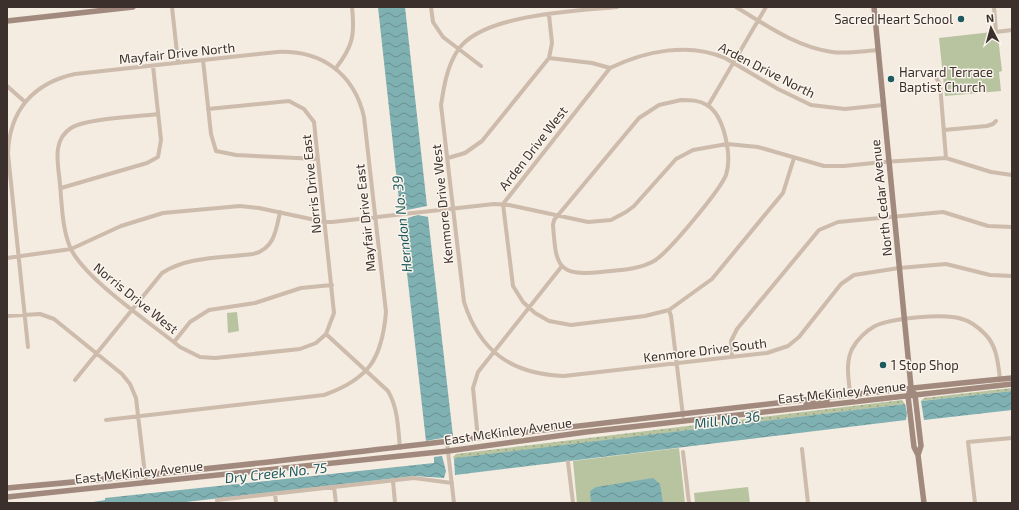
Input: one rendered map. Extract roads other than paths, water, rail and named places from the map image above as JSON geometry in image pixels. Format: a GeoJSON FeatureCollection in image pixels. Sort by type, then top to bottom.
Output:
{"type":"FeatureCollection","features":[{"type":"Feature","properties":{"kind":"main road"},"geometry":{"type":"LineString","coordinates":[[7,21],[133,7]]}},
{"type":"Feature","properties":{"kind":"main road","name":"North Cedar Avenue"},"geometry":{"type":"LineString","coordinates":[[874,7],[911,387],[916,398],[921,446],[918,455]]}},
{"type":"Feature","properties":{"kind":"main road","name":"East McKinley Avenue"},"geometry":{"type":"LineString","coordinates":[[7,488],[447,443],[683,413],[911,387],[1012,378]]}},
{"type":"Feature","properties":{"kind":"main road","name":"East McKinley Avenue"},"geometry":{"type":"LineString","coordinates":[[7,497],[448,451],[798,408],[908,399],[1012,384]]}},
{"type":"Feature","properties":{"kind":"main road","name":"North Cedar Avenue"},"geometry":{"type":"LineString","coordinates":[[911,387],[908,399],[910,419],[914,447],[918,455],[924,503]]}},
{"type":"Feature","properties":{"kind":"main road"},"geometry":{"type":"LineString","coordinates":[[798,408],[813,402],[826,401],[831,396]]}},
{"type":"Feature","properties":{"kind":"main road"},"geometry":{"type":"LineString","coordinates":[[512,442],[516,437],[534,435],[547,430]]}},
{"type":"Feature","properties":{"kind":"main road"},"geometry":{"type":"LineString","coordinates":[[351,461],[365,456],[395,453],[400,448]]}},
{"type":"Feature","properties":{"kind":"main road"},"geometry":{"type":"LineString","coordinates":[[48,493],[52,489],[82,485],[99,479]]}},
{"type":"Feature","properties":{"kind":"main road"},"geometry":{"type":"LineString","coordinates":[[7,497],[16,493],[47,489],[52,483]]}},
{"type":"Feature","properties":{"kind":"street"},"geometry":{"type":"LineString","coordinates":[[172,7],[178,62]]}},
{"type":"Feature","properties":{"kind":"street"},"geometry":{"type":"LineString","coordinates":[[336,68],[348,52],[353,39],[354,28],[352,7]]}},
{"type":"Feature","properties":{"kind":"street"},"geometry":{"type":"LineString","coordinates":[[431,7],[433,22],[443,37],[481,66]]}},
{"type":"Feature","properties":{"kind":"street"},"geometry":{"type":"LineString","coordinates":[[459,49],[480,32],[512,20],[617,7]]}},
{"type":"Feature","properties":{"kind":"street"},"geometry":{"type":"LineString","coordinates":[[736,7],[793,40],[820,50],[845,53],[878,50]]}},
{"type":"Feature","properties":{"kind":"street"},"geometry":{"type":"LineString","coordinates":[[708,106],[734,64],[766,7]]}},
{"type":"Feature","properties":{"kind":"street"},"geometry":{"type":"LineString","coordinates":[[994,7],[996,32],[1012,30]]}},
{"type":"Feature","properties":{"kind":"street"},"geometry":{"type":"LineString","coordinates":[[448,158],[465,153],[482,141],[549,58],[552,43],[550,15]]}},
{"type":"Feature","properties":{"kind":"street","name":"Kenmore Drive West"},"geometry":{"type":"LineString","coordinates":[[459,49],[444,81],[441,105],[464,302],[472,324],[492,352]]}},
{"type":"Feature","properties":{"kind":"street","name":"Arden Drive North"},"geometry":{"type":"LineString","coordinates":[[610,68],[637,56],[682,50],[707,52],[734,64],[778,89],[811,105],[845,109],[883,105]]}},
{"type":"Feature","properties":{"kind":"street","name":"Mayfair Drive North"},"geometry":{"type":"LineString","coordinates":[[25,102],[45,85],[69,75],[178,62],[277,52],[291,52],[310,55],[336,68]]}},
{"type":"Feature","properties":{"kind":"street"},"geometry":{"type":"LineString","coordinates":[[549,58],[592,63],[610,68]]}},
{"type":"Feature","properties":{"kind":"street"},"geometry":{"type":"LineString","coordinates":[[203,60],[211,134],[216,151],[236,155],[318,159]]}},
{"type":"Feature","properties":{"kind":"street"},"geometry":{"type":"LineString","coordinates":[[61,188],[147,163],[158,157],[161,146],[153,66]]}},
{"type":"Feature","properties":{"kind":"street","name":"Mayfair Drive East"},"geometry":{"type":"LineString","coordinates":[[336,68],[350,85],[362,109],[386,312],[380,344],[367,370]]}},
{"type":"Feature","properties":{"kind":"street","name":"Arden Drive West"},"geometry":{"type":"LineString","coordinates":[[610,68],[503,204],[511,278],[517,294],[529,308],[549,321],[571,325],[644,316],[668,310],[712,279],[783,193],[794,158]]}},
{"type":"Feature","properties":{"kind":"street"},"geometry":{"type":"LineString","coordinates":[[935,76],[940,84],[946,158]]}},
{"type":"Feature","properties":{"kind":"street"},"geometry":{"type":"LineString","coordinates":[[7,86],[25,102],[12,125],[8,140],[8,154],[28,347]]}},
{"type":"Feature","properties":{"kind":"street"},"geometry":{"type":"LineString","coordinates":[[681,100],[692,100],[708,106],[720,121],[727,144],[729,162],[724,180],[663,255],[639,267],[583,274],[571,272],[562,266],[556,257],[553,225],[557,216],[631,126],[648,111],[659,105],[681,100]]}},
{"type":"Feature","properties":{"kind":"street","name":"Norris Drive East"},"geometry":{"type":"LineString","coordinates":[[208,110],[280,101],[294,103],[304,109],[314,122],[334,313],[326,334]]}},
{"type":"Feature","properties":{"kind":"street","name":"Norris Drive West"},"geometry":{"type":"LineString","coordinates":[[158,114],[84,123],[71,128],[61,138],[58,149],[66,232],[71,249],[87,272],[174,342],[195,355],[215,358],[300,349],[316,343],[326,334]]}},
{"type":"Feature","properties":{"kind":"street"},"geometry":{"type":"LineString","coordinates":[[944,130],[987,126],[996,121]]}},
{"type":"Feature","properties":{"kind":"street"},"geometry":{"type":"LineString","coordinates":[[7,258],[71,249],[121,226],[163,214],[240,206],[280,212],[325,222],[503,204],[588,222],[611,220],[620,216],[634,206],[676,159],[693,150],[727,144],[758,147],[813,164],[835,166],[946,158],[991,172],[1012,176]]}},
{"type":"Feature","properties":{"kind":"street"},"geometry":{"type":"LineString","coordinates":[[75,380],[159,276],[175,265],[192,261],[253,254],[264,250],[274,237],[280,212]]}},
{"type":"Feature","properties":{"kind":"street"},"geometry":{"type":"LineString","coordinates":[[732,357],[731,340],[737,329],[819,230],[838,222],[943,212],[988,226],[1012,227]]}},
{"type":"Feature","properties":{"kind":"street","name":"Kenmore Drive South"},"geometry":{"type":"LineString","coordinates":[[492,352],[525,370],[549,376],[564,376],[767,353],[788,346],[799,337],[846,279],[864,272],[946,264],[990,275],[1012,276]]}},
{"type":"Feature","properties":{"kind":"street"},"geometry":{"type":"LineString","coordinates":[[478,439],[473,388],[478,372],[492,352],[562,266]]}},
{"type":"Feature","properties":{"kind":"street"},"geometry":{"type":"LineString","coordinates":[[174,342],[190,322],[209,310],[255,303],[301,288],[332,285]]}},
{"type":"Feature","properties":{"kind":"street"},"geometry":{"type":"LineString","coordinates":[[668,310],[671,316],[684,421]]}},
{"type":"Feature","properties":{"kind":"street"},"geometry":{"type":"LineString","coordinates":[[7,316],[40,314],[54,319],[122,374],[130,384],[136,398],[146,482]]}},
{"type":"Feature","properties":{"kind":"street"},"geometry":{"type":"LineString","coordinates":[[850,394],[848,365],[850,354],[856,344],[875,326],[904,320],[944,316],[968,321],[979,328],[990,340],[996,354],[1000,379]]}},
{"type":"Feature","properties":{"kind":"street"},"geometry":{"type":"LineString","coordinates":[[326,334],[367,370],[388,391],[393,400],[400,448]]}},
{"type":"Feature","properties":{"kind":"street"},"geometry":{"type":"LineString","coordinates":[[106,420],[324,395],[346,386],[367,370]]}},
{"type":"Feature","properties":{"kind":"street"},"geometry":{"type":"LineString","coordinates":[[975,503],[968,442],[1012,438]]}},
{"type":"Feature","properties":{"kind":"street"},"geometry":{"type":"LineString","coordinates":[[447,443],[454,503]]}},
{"type":"Feature","properties":{"kind":"street"},"geometry":{"type":"LineString","coordinates":[[802,449],[808,503]]}},
{"type":"Feature","properties":{"kind":"street"},"geometry":{"type":"LineString","coordinates":[[683,452],[689,503]]}},
{"type":"Feature","properties":{"kind":"street"},"geometry":{"type":"LineString","coordinates":[[568,462],[572,503]]}},
{"type":"Feature","properties":{"kind":"street"},"geometry":{"type":"LineString","coordinates":[[217,502],[414,478],[452,483]]}},
{"type":"Feature","properties":{"kind":"street"},"geometry":{"type":"LineString","coordinates":[[393,481],[395,503]]}},
{"type":"Feature","properties":{"kind":"street"},"geometry":{"type":"LineString","coordinates":[[334,487],[336,503]]}},
{"type":"Feature","properties":{"kind":"street"},"geometry":{"type":"LineString","coordinates":[[275,494],[276,503]]}},
{"type":"Feature","properties":{"kind":"water"},"geometry":{"type":"Polygon","coordinates":[[[378,7],[405,7],[427,206],[407,210],[400,209],[378,7]]]}},
{"type":"Feature","properties":{"kind":"water","name":"Herndon No. 39"},"geometry":{"type":"Polygon","coordinates":[[[418,215],[428,217],[453,436],[426,441],[401,220],[418,215]]]}},
{"type":"Feature","properties":{"kind":"water"},"geometry":{"type":"Polygon","coordinates":[[[1012,391],[1012,410],[924,420],[921,401],[1012,391]]]}},
{"type":"Feature","properties":{"kind":"water"},"geometry":{"type":"Polygon","coordinates":[[[905,404],[907,413],[906,420],[455,475],[454,459],[456,458],[905,404]]]}},
{"type":"Feature","properties":{"kind":"water"},"geometry":{"type":"Polygon","coordinates":[[[442,456],[446,471],[444,478],[415,476],[177,503],[87,503],[105,500],[105,498],[434,463],[434,457],[442,456]]]}},
{"type":"Feature","properties":{"kind":"water"},"geometry":{"type":"Polygon","coordinates":[[[653,478],[660,484],[663,503],[591,503],[590,491],[596,487],[653,478]]]}},
{"type":"Feature","properties":{"kind":"place","name":"Sacred Heart School"},"geometry":{"type":"Point","coordinates":[961,19]}},
{"type":"Feature","properties":{"kind":"place","name":"Harvard Terrace Baptist Church"},"geometry":{"type":"Point","coordinates":[891,79]}},
{"type":"Feature","properties":{"kind":"place","name":"1 Stop Shop"},"geometry":{"type":"Point","coordinates":[883,365]}},
{"type":"Feature","properties":{"kind":"water label","name":"Mill No. 36"},"geometry":{"type":"Point","coordinates":[727,420]}},
{"type":"Feature","properties":{"kind":"water label","name":"Dry Creek No. 75"},"geometry":{"type":"Point","coordinates":[276,473]}}]}
